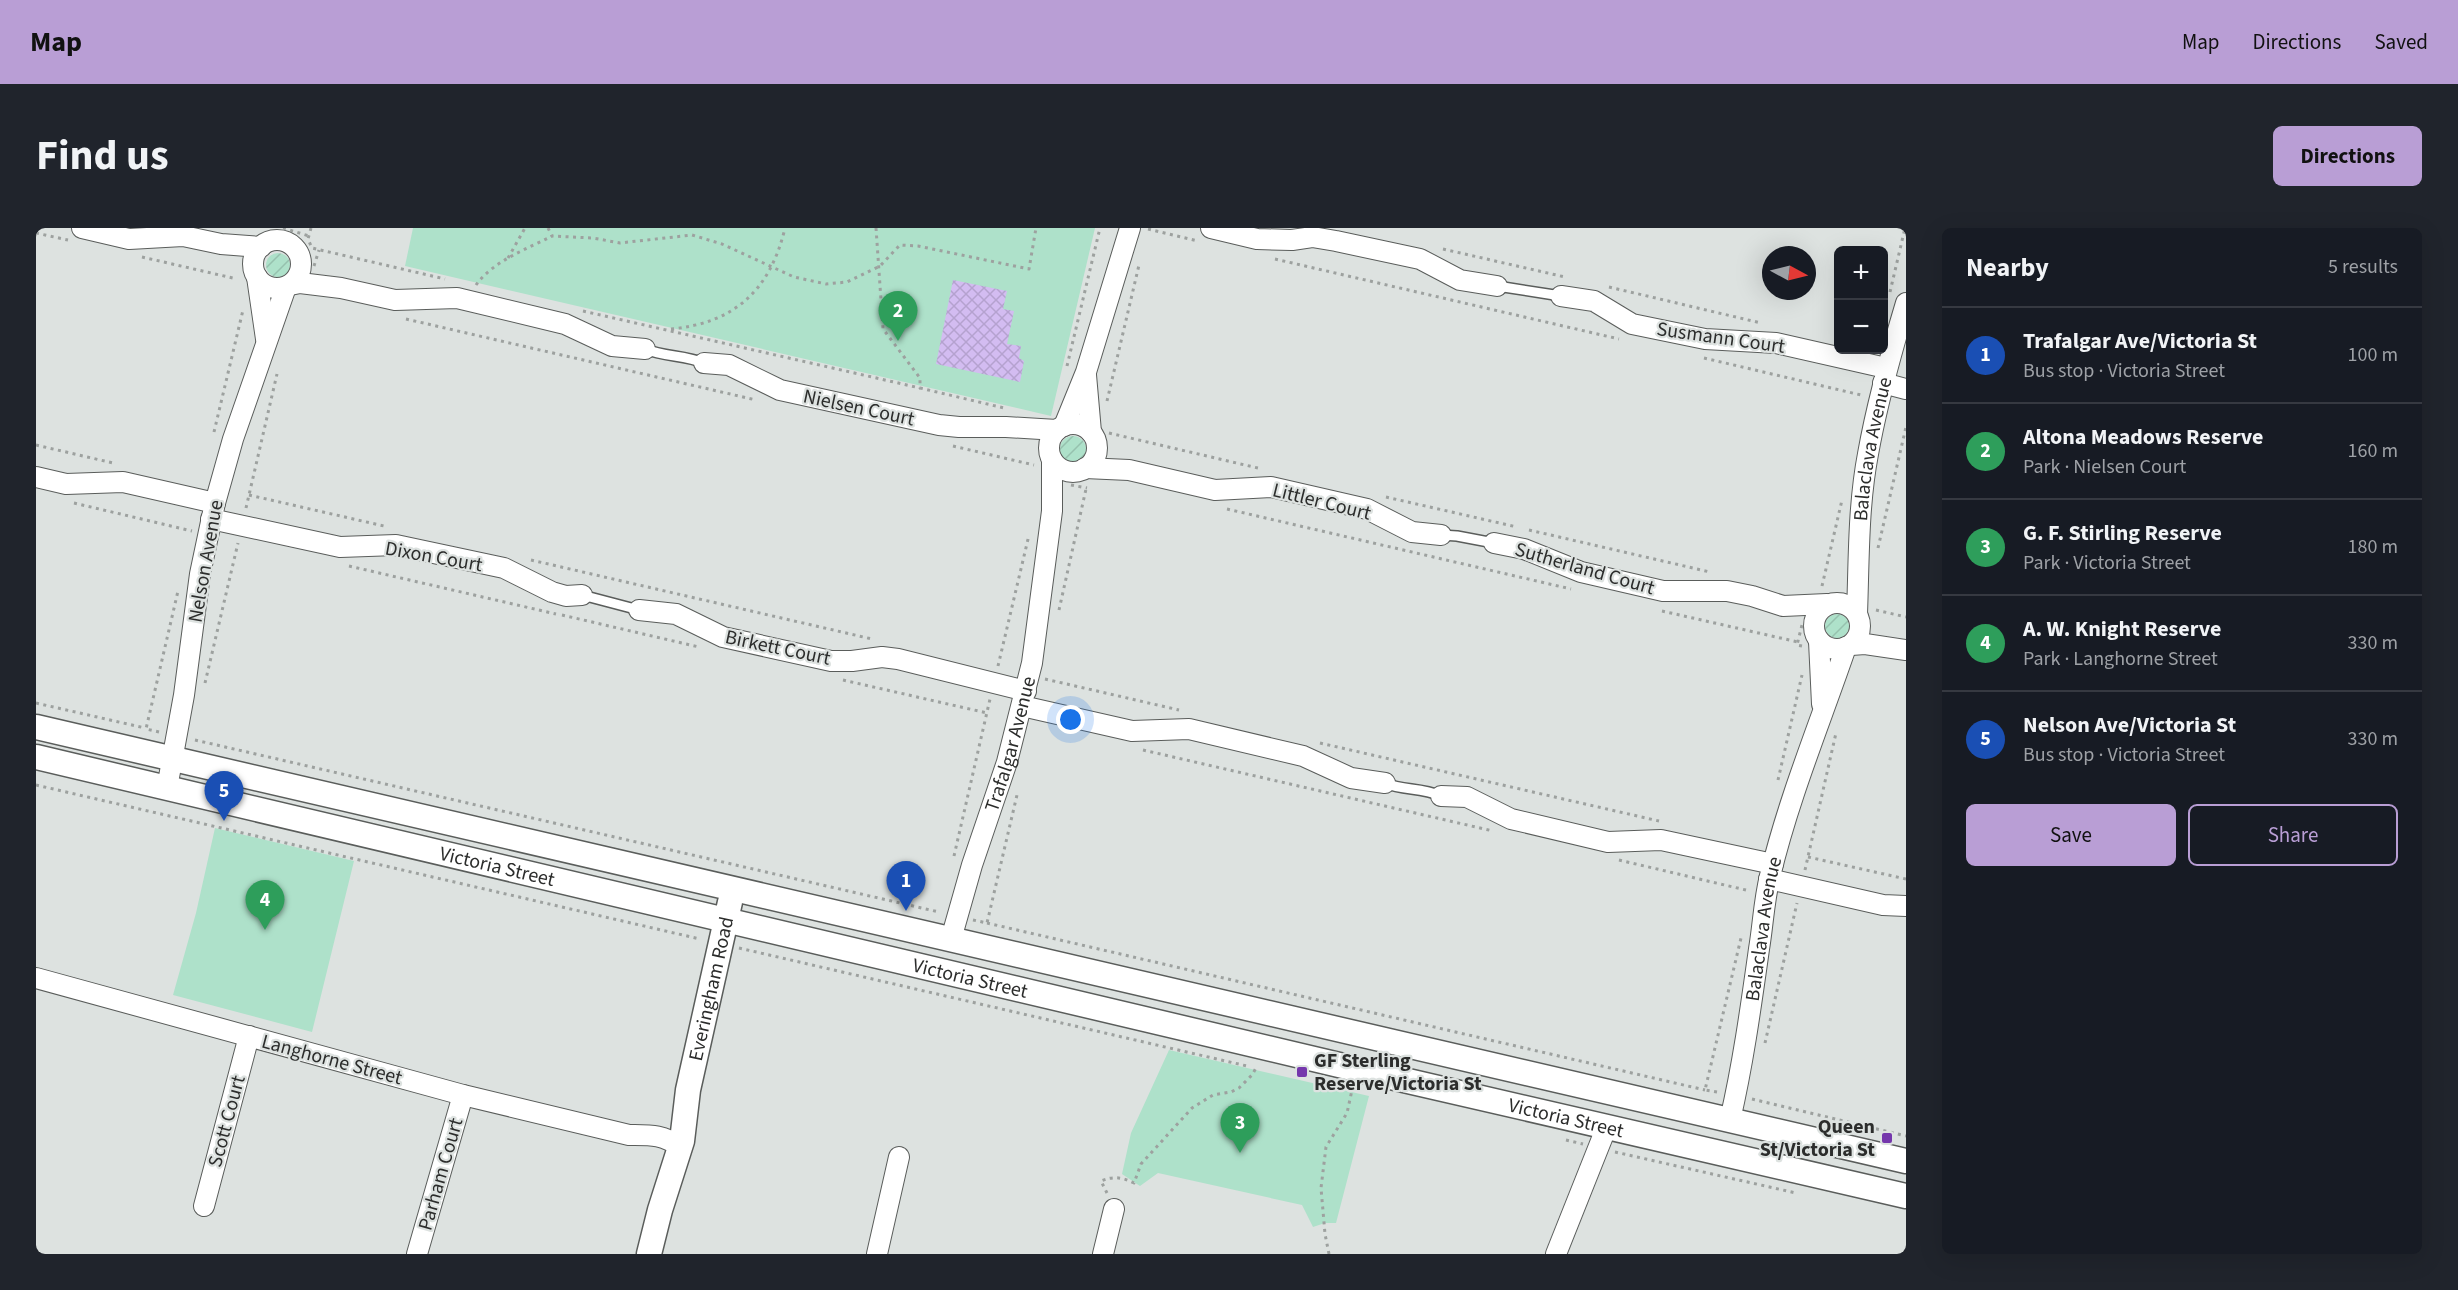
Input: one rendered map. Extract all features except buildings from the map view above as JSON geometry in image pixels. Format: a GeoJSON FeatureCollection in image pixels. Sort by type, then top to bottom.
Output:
{"type":"FeatureCollection","features":[{"type":"Feature","properties":{"kind":"street"},"geometry":{"type":"LineString","coordinates":[[82,228],[129,238],[183,236],[221,244],[288,238]]}},
{"type":"Feature","properties":{"kind":"street"},"geometry":{"type":"LineString","coordinates":[[1046,459],[1050,440],[1061,428],[1086,372],[1139,229]]}},
{"type":"Feature","properties":{"kind":"street"},"geometry":{"type":"LineString","coordinates":[[1208,235],[1292,240],[1312,237],[1420,259],[1460,280],[1497,286]]}},
{"type":"Feature","properties":{"kind":"street"},"geometry":{"type":"LineString","coordinates":[[256,274],[254,258],[288,238]]}},
{"type":"Feature","properties":{"kind":"street"},"geometry":{"type":"LineString","coordinates":[[288,238],[300,272],[288,286]]}},
{"type":"Feature","properties":{"kind":"street"},"geometry":{"type":"LineString","coordinates":[[288,238],[318,277],[341,288]]}},
{"type":"Feature","properties":{"kind":"street"},"geometry":{"type":"LineString","coordinates":[[221,244],[244,258],[261,282],[273,288],[300,283],[341,288],[395,300],[457,298],[565,324],[612,346],[645,349]]}},
{"type":"Feature","properties":{"kind":"street","name":"Nelson Avenue"},"geometry":{"type":"LineString","coordinates":[[256,274],[266,339]]}},
{"type":"Feature","properties":{"kind":"street","name":"Nelson Avenue"},"geometry":{"type":"LineString","coordinates":[[167,788],[184,695],[200,574],[213,511],[233,439],[266,339],[274,325],[288,286]]}},
{"type":"Feature","properties":{"kind":"street","name":"Susmann Court"},"geometry":{"type":"LineString","coordinates":[[1561,296],[1594,301],[1632,324],[1705,339],[1776,343],[1885,375],[1906,389]]}},
{"type":"Feature","properties":{"kind":"street","name":"Balaclava Avenue"},"geometry":{"type":"LineString","coordinates":[[1829,603],[1858,562],[1867,456],[1885,375],[1897,300]]}},
{"type":"Feature","properties":{"kind":"street","name":"Nielsen Court"},"geometry":{"type":"LineString","coordinates":[[704,363],[729,365],[780,390],[939,424],[1061,428]]}},
{"type":"Feature","properties":{"kind":"street"},"geometry":{"type":"LineString","coordinates":[[1019,428],[1040,442],[1046,459],[1063,470],[1083,476],[1095,456],[1098,435],[1086,372]]}},
{"type":"Feature","properties":{"kind":"street"},"geometry":{"type":"LineString","coordinates":[[1061,428],[1078,425],[1098,435]]}},
{"type":"Feature","properties":{"kind":"street","name":"Littler Court"},"geometry":{"type":"LineString","coordinates":[[1098,435],[1113,460],[1129,470],[1215,489],[1264,486],[1280,489],[1367,509],[1412,532],[1441,535]]}},
{"type":"Feature","properties":{"kind":"street","name":"Trafalgar Avenue"},"geometry":{"type":"LineString","coordinates":[[944,972],[966,884],[1028,702],[1052,512],[1046,459]]}},
{"type":"Feature","properties":{"kind":"street","name":"Littler Court"},"geometry":{"type":"LineString","coordinates":[[1083,476],[1129,470]]}},
{"type":"Feature","properties":{"kind":"street","name":"Trafalgar Avenue"},"geometry":{"type":"LineString","coordinates":[[1052,512],[1067,484],[1083,476]]}},
{"type":"Feature","properties":{"kind":"street","name":"Dixon Court"},"geometry":{"type":"LineString","coordinates":[[36,477],[66,484],[123,482],[213,511],[242,525],[340,548],[396,545],[504,568],[552,592],[566,596],[582,595]]}},
{"type":"Feature","properties":{"kind":"street","name":"Sutherland Court"},"geometry":{"type":"LineString","coordinates":[[1494,543],[1524,549],[1581,572],[1663,591],[1727,591],[1783,606],[1829,603],[1811,640]]}},
{"type":"Feature","properties":{"kind":"street"},"geometry":{"type":"LineString","coordinates":[[1829,603],[1848,605],[1900,648],[1865,644],[1831,649],[1811,640],[1813,622],[1820,609],[1829,603]]}},
{"type":"Feature","properties":{"kind":"street","name":"Birkett Court"},"geometry":{"type":"LineString","coordinates":[[639,610],[676,614],[723,637],[831,661],[882,657],[898,659],[1028,702],[1132,731],[1189,729],[1303,756],[1351,778],[1385,783]]}},
{"type":"Feature","properties":{"kind":"street"},"geometry":{"type":"LineString","coordinates":[[1849,646],[1858,635],[1865,619]]}},
{"type":"Feature","properties":{"kind":"street","name":"Balaclava Avenue"},"geometry":{"type":"LineString","coordinates":[[1811,640],[1822,681],[1822,710]]}},
{"type":"Feature","properties":{"kind":"street","name":"Balaclava Avenue"},"geometry":{"type":"LineString","coordinates":[[1722,1153],[1749,1020],[1771,871],[1793,792],[1822,710],[1834,689],[1849,646]]}},
{"type":"Feature","properties":{"kind":"street","name":"Victoria Street"},"geometry":{"type":"LineString","coordinates":[[36,727],[1906,1161]]}},
{"type":"Feature","properties":{"kind":"street","name":"Victoria Street"},"geometry":{"type":"LineString","coordinates":[[36,758],[1906,1196]]}},
{"type":"Feature","properties":{"kind":"street"},"geometry":{"type":"LineString","coordinates":[[1441,795],[1467,797],[1511,819],[1608,842],[1661,840],[1771,871],[1801,886],[1883,905],[1906,906]]}},
{"type":"Feature","properties":{"kind":"street","name":"Everingham Road"},"geometry":{"type":"LineString","coordinates":[[649,1254],[672,1145],[688,1090],[733,888]]}},
{"type":"Feature","properties":{"kind":"street","name":"Langhorne Street"},"geometry":{"type":"LineString","coordinates":[[36,978],[463,1095],[629,1135],[649,1145],[672,1145]]}},
{"type":"Feature","properties":{"kind":"street","name":"Scott Court"},"geometry":{"type":"LineString","coordinates":[[204,1206],[249,1036]]}},
{"type":"Feature","properties":{"kind":"street","name":"Parham Court"},"geometry":{"type":"LineString","coordinates":[[417,1254],[463,1095]]}},
{"type":"Feature","properties":{"kind":"street"},"geometry":{"type":"LineString","coordinates":[[1556,1254],[1607,1125]]}},
{"type":"Feature","properties":{"kind":"street"},"geometry":{"type":"LineString","coordinates":[[877,1254],[899,1157]]}},
{"type":"Feature","properties":{"kind":"street"},"geometry":{"type":"LineString","coordinates":[[1103,1254],[1114,1209]]}},
{"type":"Feature","properties":{"kind":"lane"},"geometry":{"type":"LineString","coordinates":[[1497,286],[1561,296]]}},
{"type":"Feature","properties":{"kind":"lane"},"geometry":{"type":"LineString","coordinates":[[645,349],[663,356],[692,358],[704,363]]}},
{"type":"Feature","properties":{"kind":"lane"},"geometry":{"type":"LineString","coordinates":[[1441,535],[1494,543]]}},
{"type":"Feature","properties":{"kind":"lane"},"geometry":{"type":"LineString","coordinates":[[582,595],[639,610]]}},
{"type":"Feature","properties":{"kind":"lane"},"geometry":{"type":"LineString","coordinates":[[1385,783],[1396,788],[1426,790],[1441,795]]}},
{"type":"Feature","properties":{"kind":"path"},"geometry":{"type":"LineString","coordinates":[[507,259],[525,228]]}},
{"type":"Feature","properties":{"kind":"path"},"geometry":{"type":"LineString","coordinates":[[548,228],[552,236]]}},
{"type":"Feature","properties":{"kind":"path"},"geometry":{"type":"LineString","coordinates":[[785,228],[772,267],[756,291],[730,313],[696,327],[667,330],[1004,408]]}},
{"type":"Feature","properties":{"kind":"path"},"geometry":{"type":"LineString","coordinates":[[876,228],[884,329],[920,378],[920,388]]}},
{"type":"Feature","properties":{"kind":"path"},"geometry":{"type":"LineString","coordinates":[[475,286],[483,275],[507,259],[552,236],[593,238],[620,243],[692,235],[722,244],[794,277],[826,284],[847,282],[880,266],[900,245],[918,246],[1029,269],[1036,228]]}},
{"type":"Feature","properties":{"kind":"path"},"geometry":{"type":"LineString","coordinates":[[1065,374],[1100,228]]}},
{"type":"Feature","properties":{"kind":"path"},"geometry":{"type":"LineString","coordinates":[[1897,300],[1905,228]]}},
{"type":"Feature","properties":{"kind":"path"},"geometry":{"type":"LineString","coordinates":[[1139,229],[1208,235]]}},
{"type":"Feature","properties":{"kind":"path"},"geometry":{"type":"LineString","coordinates":[[1275,259],[1623,339]]}},
{"type":"Feature","properties":{"kind":"path"},"geometry":{"type":"LineString","coordinates":[[400,318],[758,401]]}},
{"type":"Feature","properties":{"kind":"path"},"geometry":{"type":"LineString","coordinates":[[1704,358],[1866,396]]}},
{"type":"Feature","properties":{"kind":"path"},"geometry":{"type":"LineString","coordinates":[[205,684],[278,368]]}},
{"type":"Feature","properties":{"kind":"path"},"geometry":{"type":"LineString","coordinates":[[1878,551],[1906,427]]}},
{"type":"Feature","properties":{"kind":"path"},"geometry":{"type":"LineString","coordinates":[[1098,435],[1270,470]]}},
{"type":"Feature","properties":{"kind":"path"},"geometry":{"type":"LineString","coordinates":[[943,444],[1046,459]]}},
{"type":"Feature","properties":{"kind":"path"},"geometry":{"type":"LineString","coordinates":[[1059,612],[1083,476]]}},
{"type":"Feature","properties":{"kind":"path"},"geometry":{"type":"LineString","coordinates":[[249,495],[387,527]]}},
{"type":"Feature","properties":{"kind":"path"},"geometry":{"type":"LineString","coordinates":[[1385,497],[1719,574]]}},
{"type":"Feature","properties":{"kind":"path"},"geometry":{"type":"LineString","coordinates":[[69,502],[192,531]]}},
{"type":"Feature","properties":{"kind":"path"},"geometry":{"type":"LineString","coordinates":[[1216,506],[1577,591]]}},
{"type":"Feature","properties":{"kind":"path"},"geometry":{"type":"LineString","coordinates":[[525,559],[882,641]]}},
{"type":"Feature","properties":{"kind":"path"},"geometry":{"type":"LineString","coordinates":[[342,564],[699,647]]}},
{"type":"Feature","properties":{"kind":"path"},"geometry":{"type":"LineString","coordinates":[[1819,663],[1805,659],[1807,654],[1802,646],[1797,645],[1811,640],[1829,603],[1822,586],[1821,592],[1811,595],[1829,603],[1868,596],[1866,601],[1869,609],[1865,619],[1906,617]]}},
{"type":"Feature","properties":{"kind":"path"},"geometry":{"type":"LineString","coordinates":[[1658,610],[1811,640]]}},
{"type":"Feature","properties":{"kind":"path"},"geometry":{"type":"LineString","coordinates":[[837,679],[987,714]]}},
{"type":"Feature","properties":{"kind":"path"},"geometry":{"type":"LineString","coordinates":[[1028,702],[1043,679],[1183,711]]}},
{"type":"Feature","properties":{"kind":"path"},"geometry":{"type":"LineString","coordinates":[[36,703],[146,729]]}},
{"type":"Feature","properties":{"kind":"path"},"geometry":{"type":"LineString","coordinates":[[1763,1053],[1837,730]]}},
{"type":"Feature","properties":{"kind":"path"},"geometry":{"type":"LineString","coordinates":[[192,740],[941,912]]}},
{"type":"Feature","properties":{"kind":"path"},"geometry":{"type":"LineString","coordinates":[[1310,740],[1670,824]]}},
{"type":"Feature","properties":{"kind":"path"},"geometry":{"type":"LineString","coordinates":[[1137,749],[1497,832]]}},
{"type":"Feature","properties":{"kind":"path"},"geometry":{"type":"LineString","coordinates":[[36,785],[1187,1052]]}},
{"type":"Feature","properties":{"kind":"path"},"geometry":{"type":"LineString","coordinates":[[1808,857],[1906,879]]}},
{"type":"Feature","properties":{"kind":"path"},"geometry":{"type":"LineString","coordinates":[[1613,859],[1752,891]]}},
{"type":"Feature","properties":{"kind":"path"},"geometry":{"type":"LineString","coordinates":[[987,923],[1705,1090]]}},
{"type":"Feature","properties":{"kind":"path"},"geometry":{"type":"LineString","coordinates":[[1114,1209],[1101,1181],[1110,1177],[1124,1178],[1134,1183],[1141,1164],[1192,1108],[1213,1095],[1239,1089],[1256,1068]]}},
{"type":"Feature","properties":{"kind":"path"},"geometry":{"type":"LineString","coordinates":[[1755,1088],[1752,1100],[1906,1136]]}},
{"type":"Feature","properties":{"kind":"path"},"geometry":{"type":"LineString","coordinates":[[1329,1254],[1321,1188],[1326,1147],[1347,1113],[1352,1090]]}},
{"type":"Feature","properties":{"kind":"green space"},"geometry":{"type":"Polygon","coordinates":[[[413,228],[1095,228],[1051,416],[405,266],[413,228]]]}},
{"type":"Feature","properties":{"kind":"green space"},"geometry":{"type":"Polygon","coordinates":[[[278,253],[287,256],[290,265],[287,274],[278,277],[269,274],[266,265],[269,256],[278,253]]]}},
{"type":"Feature","properties":{"kind":"green space"},"geometry":{"type":"Polygon","coordinates":[[[1073,436],[1082,440],[1086,449],[1082,458],[1073,462],[1064,458],[1060,449],[1064,440],[1073,436]]]}},
{"type":"Feature","properties":{"kind":"green space"},"geometry":{"type":"Polygon","coordinates":[[[1837,614],[1846,617],[1849,626],[1846,635],[1837,638],[1828,635],[1825,626],[1828,617],[1837,614]]]}},
{"type":"Feature","properties":{"kind":"green space"},"geometry":{"type":"Polygon","coordinates":[[[215,828],[354,861],[312,1032],[173,995],[196,913],[215,828]]]}},
{"type":"Feature","properties":{"kind":"green space"},"geometry":{"type":"Polygon","coordinates":[[[1169,1050],[1369,1096],[1336,1223],[1325,1223],[1313,1227],[1302,1205],[1158,1173],[1140,1186],[1122,1174],[1131,1133],[1169,1050]]]}},
{"type":"Feature","properties":{"kind":"place","name":"Altona Meadows Reserve"},"geometry":{"type":"Point","coordinates":[898,341]}},
{"type":"Feature","properties":{"kind":"place","name":"Nelson Ave/Victoria St"},"geometry":{"type":"Point","coordinates":[224,821]}},
{"type":"Feature","properties":{"kind":"place","name":"Trafalgar Ave/Victoria St"},"geometry":{"type":"Point","coordinates":[906,911]}},
{"type":"Feature","properties":{"kind":"place","name":"A. W. Knight Reserve"},"geometry":{"type":"Point","coordinates":[265,930]}},
{"type":"Feature","properties":{"kind":"place","name":"GF Sterling Reserve/Victoria St"},"geometry":{"type":"Point","coordinates":[1302,1072]}},
{"type":"Feature","properties":{"kind":"place","name":"Queen St/Victoria St"},"geometry":{"type":"Point","coordinates":[1887,1138]}},
{"type":"Feature","properties":{"kind":"place","name":"G. F. Stirling Reserve"},"geometry":{"type":"Point","coordinates":[1240,1153]}}]}
